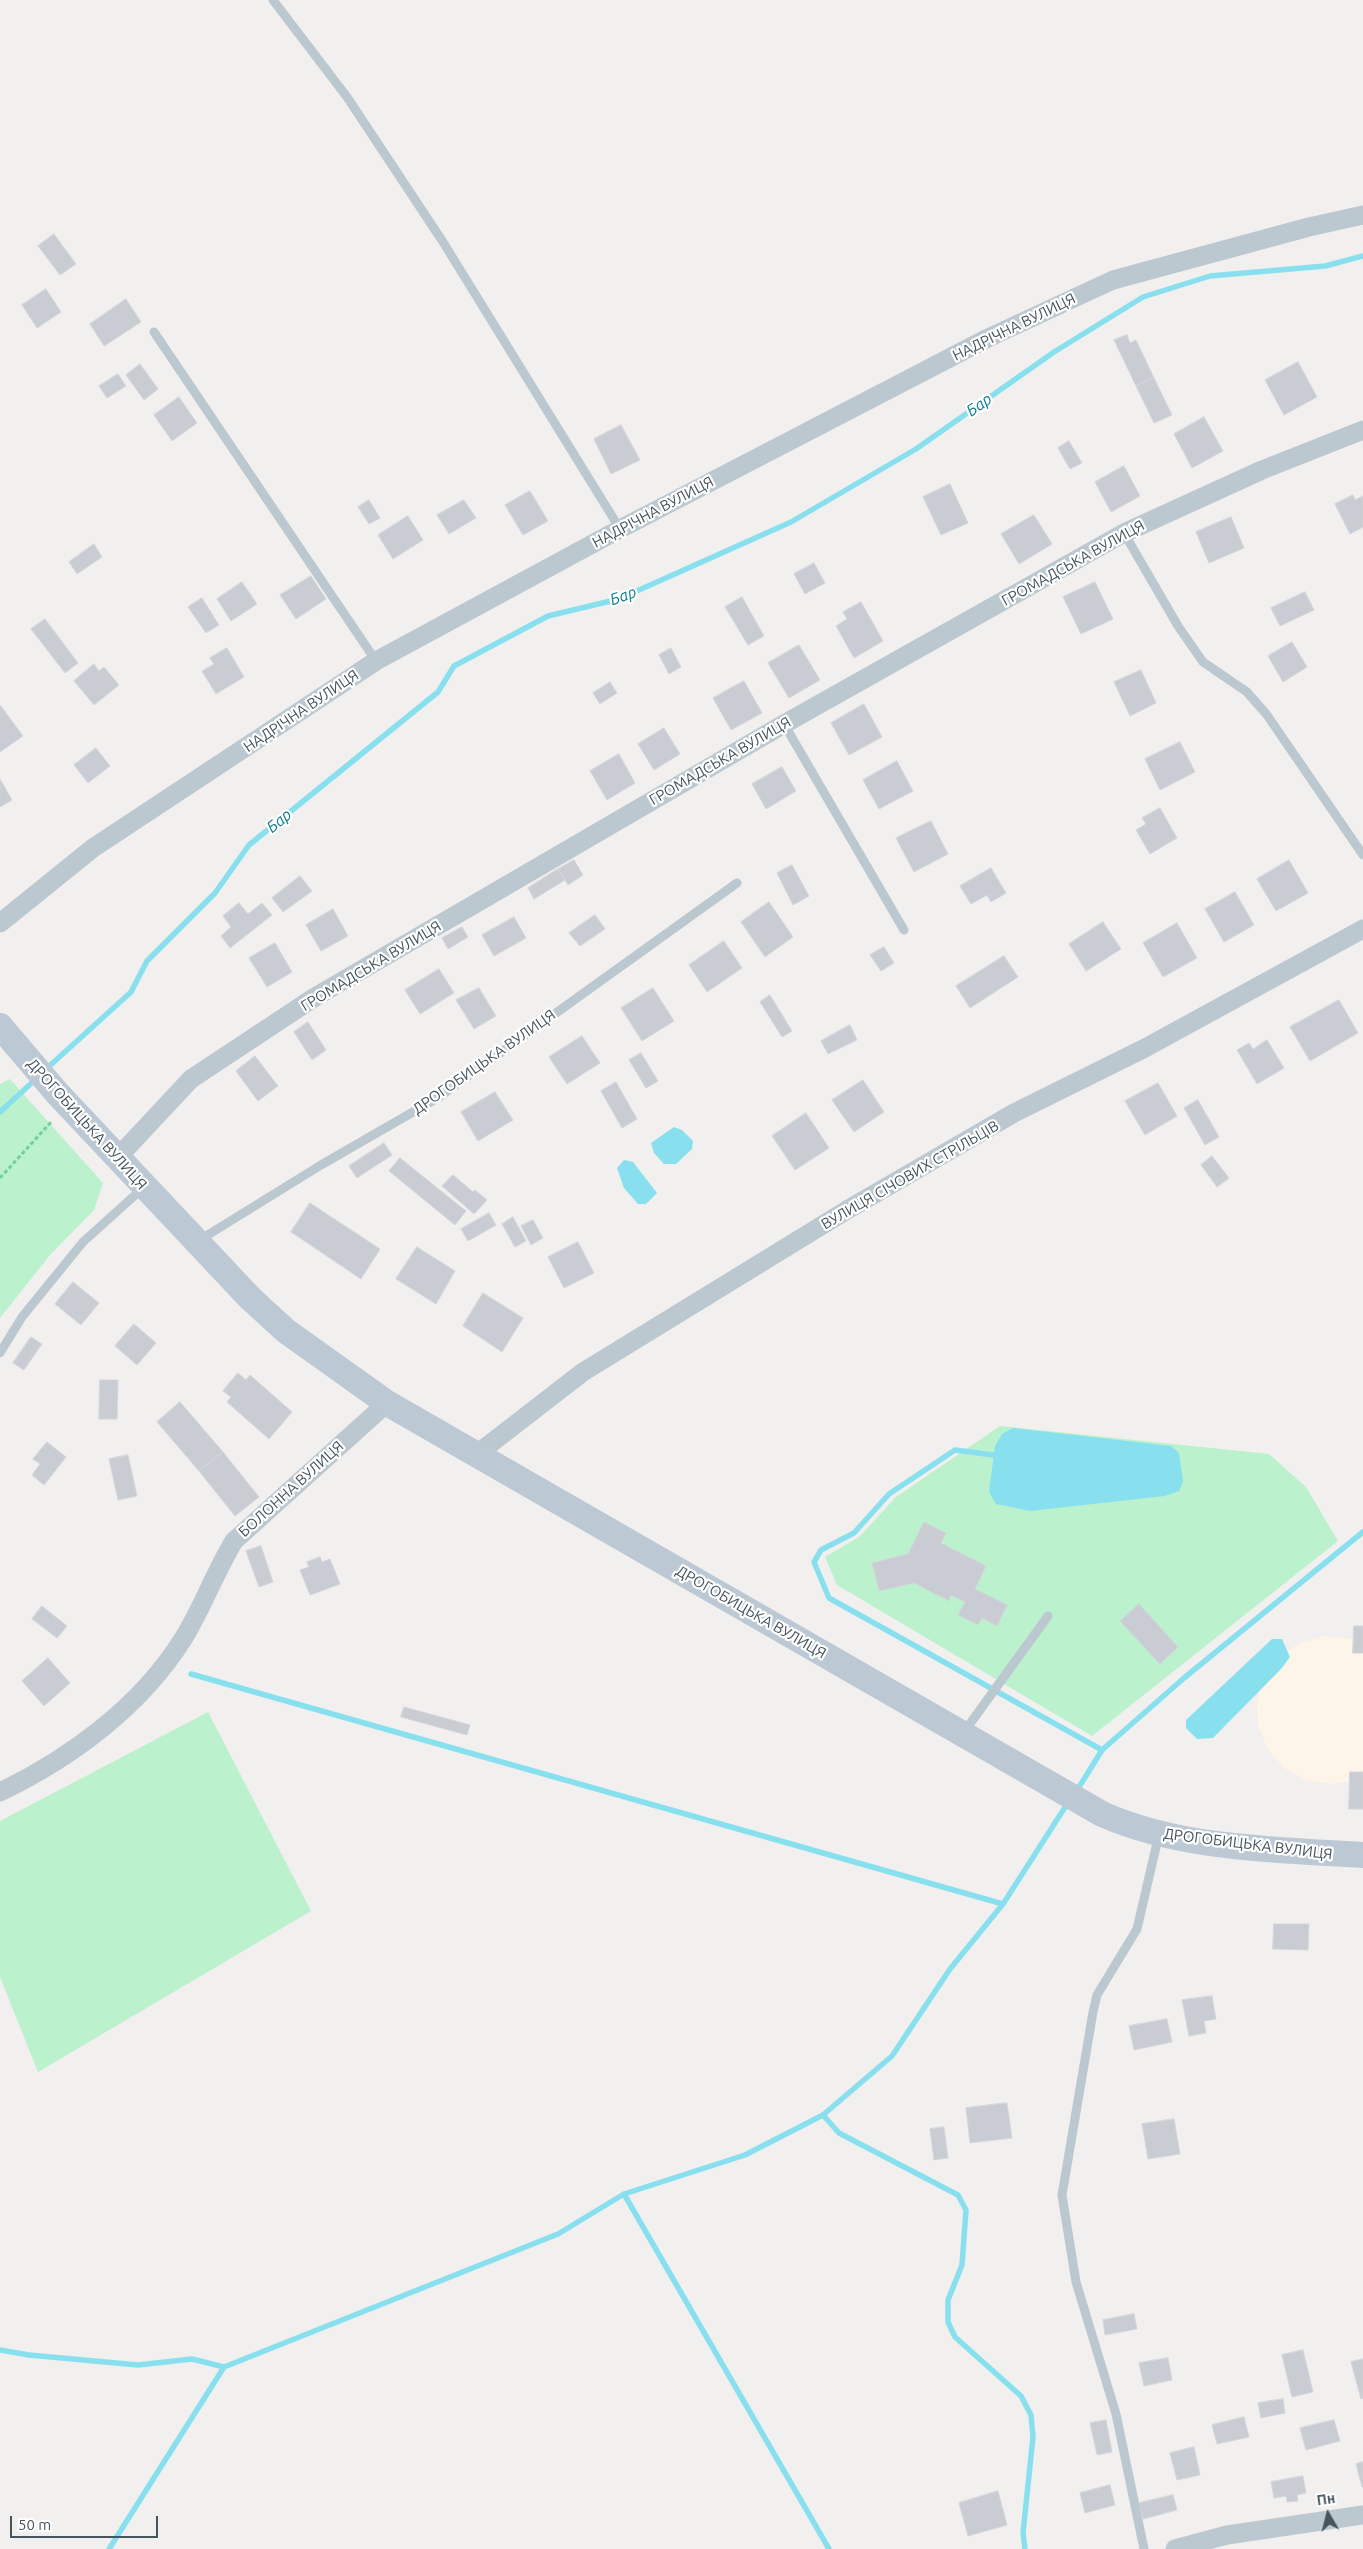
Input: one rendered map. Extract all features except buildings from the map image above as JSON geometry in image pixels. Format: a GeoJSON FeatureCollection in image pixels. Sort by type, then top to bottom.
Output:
{"type":"FeatureCollection","features":[{"type":"Feature","properties":{"kind":"main road","name":"ДРОГОБИЦЬКА ВУЛИЦЯ"},"geometry":{"type":"LineString","coordinates":[[0,1026],[62,1098],[250,1298],[286,1331],[387,1402],[1058,1789],[1128,1825],[1159,1834],[1294,1851],[1363,1855]]}},
{"type":"Feature","properties":{"kind":"street","name":"НАДРІЧНА ВУЛИЦЯ"},"geometry":{"type":"LineString","coordinates":[[0,923],[93,848],[376,661],[620,529],[988,338],[1112,280],[1309,227],[1363,215]]}},
{"type":"Feature","properties":{"kind":"street","name":"ГРОМАДСЬКА ВУЛИЦЯ"},"geometry":{"type":"LineString","coordinates":[[118,1156],[190,1079],[315,997],[784,724],[1124,532],[1262,470],[1363,430]]}},
{"type":"Feature","properties":{"kind":"street","name":"ВУЛИЦЯ СІЧОВИХ СТРІЛЬЦІВ"},"geometry":{"type":"LineString","coordinates":[[476,1454],[583,1372],[847,1210],[1014,1113],[1145,1048],[1363,929]]}},
{"type":"Feature","properties":{"kind":"street","name":"БОЛОННА ВУЛИЦЯ"},"geometry":{"type":"LineString","coordinates":[[0,1792],[31,1777],[117,1716],[156,1677],[184,1638],[218,1568],[234,1541],[387,1402]]}},
{"type":"Feature","properties":{"kind":"street"},"geometry":{"type":"LineString","coordinates":[[1175,2549],[1227,2535],[1363,2515]]}},
{"type":"Feature","properties":{"kind":"lane"},"geometry":{"type":"LineString","coordinates":[[273,0],[346,98],[443,242],[620,529]]}},
{"type":"Feature","properties":{"kind":"lane"},"geometry":{"type":"LineString","coordinates":[[154,332],[376,661]]}},
{"type":"Feature","properties":{"kind":"lane"},"geometry":{"type":"LineString","coordinates":[[1124,532],[1178,626],[1203,662],[1248,692],[1267,715],[1363,855]]}},
{"type":"Feature","properties":{"kind":"lane"},"geometry":{"type":"LineString","coordinates":[[784,724],[904,930]]}},
{"type":"Feature","properties":{"kind":"lane","name":"ДРОГОБИЦЬКА ВУЛИЦЯ"},"geometry":{"type":"LineString","coordinates":[[196,1242],[321,1165],[438,1097],[737,883]]}},
{"type":"Feature","properties":{"kind":"lane"},"geometry":{"type":"LineString","coordinates":[[0,1353],[22,1317],[82,1242],[144,1186]]}},
{"type":"Feature","properties":{"kind":"lane"},"geometry":{"type":"LineString","coordinates":[[963,1734],[1048,1616]]}},
{"type":"Feature","properties":{"kind":"lane"},"geometry":{"type":"LineString","coordinates":[[1144,2549],[1116,2414],[1076,2282],[1062,2195],[1066,2156],[1097,1995],[1137,1929],[1159,1834]]}},
{"type":"Feature","properties":{"kind":"path"},"geometry":{"type":"LineString","coordinates":[[0,1178],[62,1098]]}},
{"type":"Feature","properties":{"kind":"shaded area"},"geometry":{"type":"Polygon","coordinates":[[[1324,1636],[1348,1638],[1363,1644],[1363,1776],[1353,1781],[1329,1784],[1306,1780],[1284,1768],[1268,1749],[1258,1726],[1257,1701],[1264,1677],[1279,1657],[1300,1643],[1324,1636]]]}},
{"type":"Feature","properties":{"kind":"green space"},"geometry":{"type":"Polygon","coordinates":[[[10,1079],[103,1183],[94,1210],[50,1255],[0,1318],[0,1084],[10,1079]]]}},
{"type":"Feature","properties":{"kind":"green space"},"geometry":{"type":"Polygon","coordinates":[[[1000,1426],[1269,1454],[1306,1487],[1338,1541],[1092,1736],[837,1585],[825,1557],[859,1537],[896,1497],[1000,1426]]]}},
{"type":"Feature","properties":{"kind":"green space"},"geometry":{"type":"Polygon","coordinates":[[[208,1712],[311,1911],[38,2072],[0,1977],[0,1821],[208,1712]]]}},
{"type":"Feature","properties":{"kind":"water"},"geometry":{"type":"Polygon","coordinates":[[[674,1127],[682,1130],[693,1141],[692,1149],[676,1164],[664,1164],[654,1153],[651,1143],[674,1127]]]}},
{"type":"Feature","properties":{"kind":"water"},"geometry":{"type":"Polygon","coordinates":[[[624,1160],[633,1162],[657,1193],[646,1204],[638,1204],[624,1188],[617,1168],[624,1160]]]}},
{"type":"Feature","properties":{"kind":"water"},"geometry":{"type":"Polygon","coordinates":[[[1013,1428],[1171,1446],[1179,1453],[1183,1481],[1179,1491],[1165,1496],[1030,1511],[996,1504],[989,1492],[995,1446],[1002,1434],[1013,1428]]]}},
{"type":"Feature","properties":{"kind":"water"},"geometry":{"type":"Polygon","coordinates":[[[1272,1639],[1282,1639],[1290,1657],[1281,1669],[1213,1738],[1197,1739],[1186,1728],[1186,1720],[1272,1639]]]}},
{"type":"Feature","properties":{"kind":"waterway","name":"Бар"},"geometry":{"type":"LineString","coordinates":[[45,1070],[131,992],[147,961],[215,893],[249,845],[438,692],[454,666],[548,616],[619,599],[791,522],[916,449],[1054,352],[1143,297],[1210,276],[1325,266],[1363,256]]}},
{"type":"Feature","properties":{"kind":"waterway","name":"Бар"},"geometry":{"type":"LineString","coordinates":[[0,1112],[37,1078]]}},
{"type":"Feature","properties":{"kind":"waterway"},"geometry":{"type":"LineString","coordinates":[[993,1455],[955,1450],[889,1494],[854,1533],[821,1550],[814,1562],[829,1598],[1102,1750]]}},
{"type":"Feature","properties":{"kind":"waterway"},"geometry":{"type":"LineString","coordinates":[[1076,1792],[1102,1750],[1184,1678],[1363,1532]]}},
{"type":"Feature","properties":{"kind":"waterway"},"geometry":{"type":"LineString","coordinates":[[191,1674],[1003,1904]]}},
{"type":"Feature","properties":{"kind":"waterway"},"geometry":{"type":"LineString","coordinates":[[109,2549],[224,2367],[558,2234],[624,2194],[745,2155],[823,2115],[892,2056],[950,1969],[1003,1904],[1069,1801]]}},
{"type":"Feature","properties":{"kind":"waterway"},"geometry":{"type":"LineString","coordinates":[[823,2115],[839,2133],[958,2195],[966,2210],[962,2265],[948,2300],[948,2322],[955,2337],[1021,2396],[1031,2415],[1033,2437],[1023,2533],[1025,2549]]}},
{"type":"Feature","properties":{"kind":"waterway"},"geometry":{"type":"LineString","coordinates":[[624,2194],[829,2549]]}},
{"type":"Feature","properties":{"kind":"waterway"},"geometry":{"type":"LineString","coordinates":[[0,2350],[29,2355],[138,2365],[192,2359],[224,2367]]}}]}
